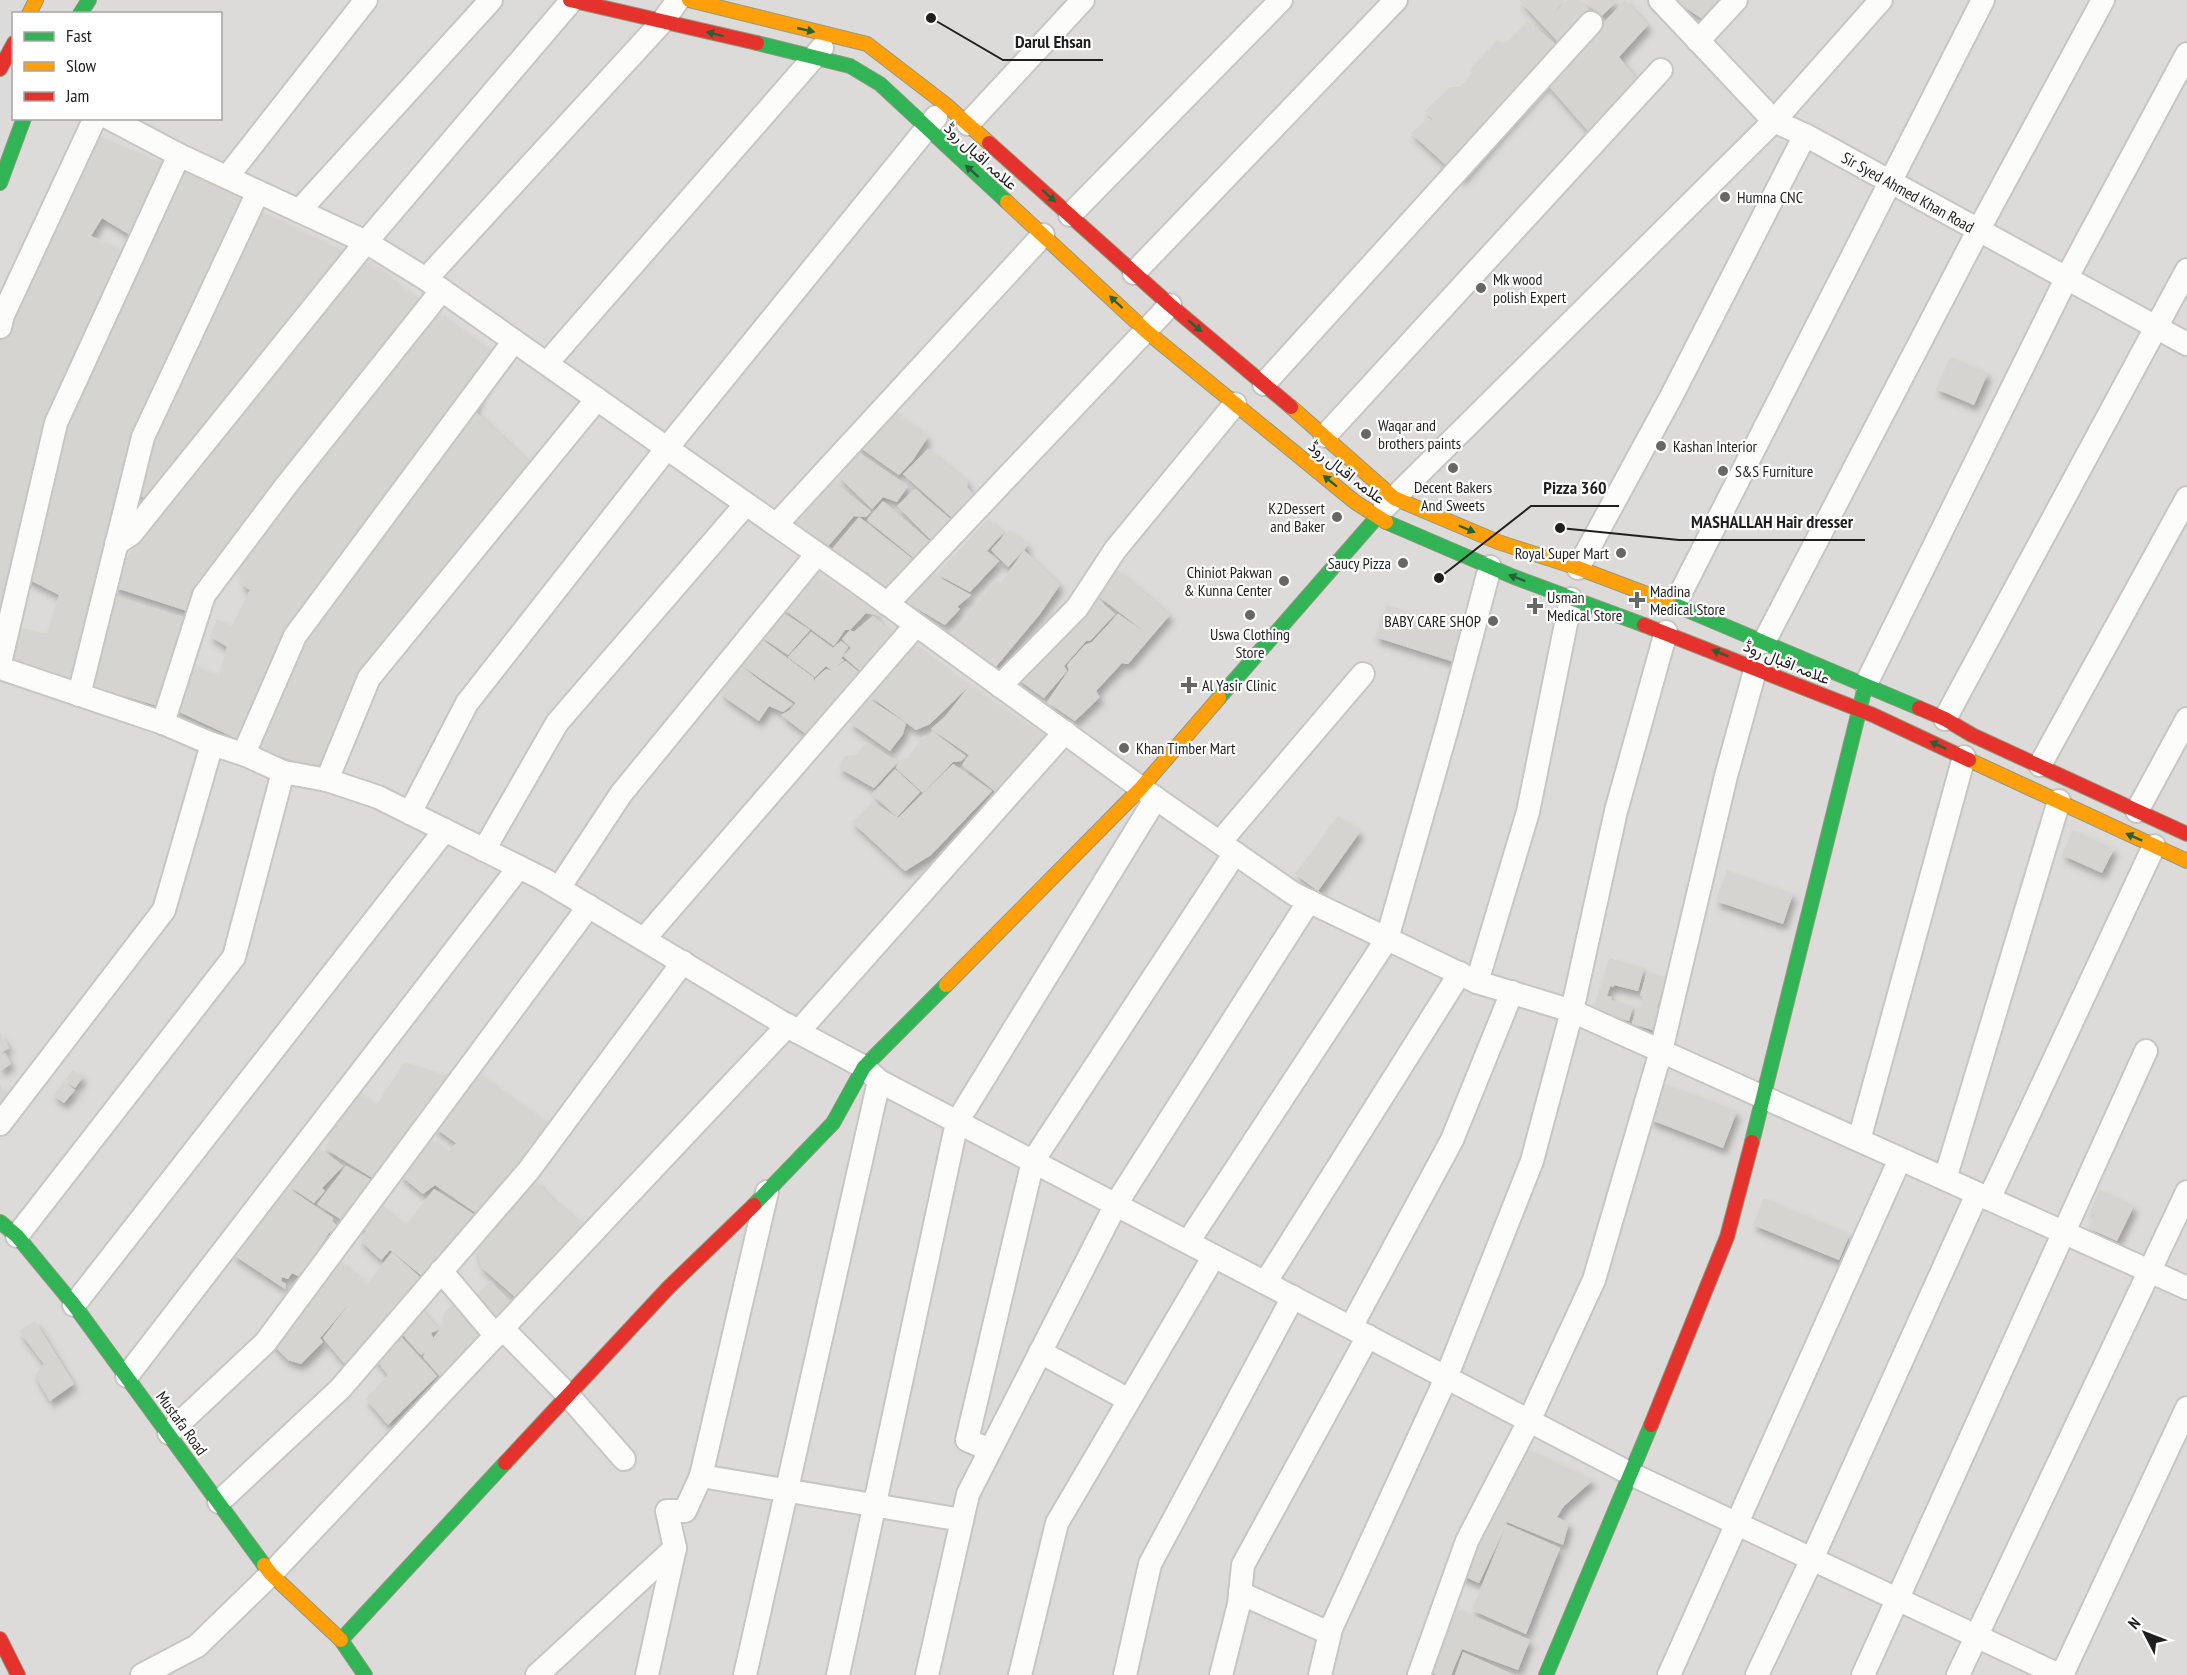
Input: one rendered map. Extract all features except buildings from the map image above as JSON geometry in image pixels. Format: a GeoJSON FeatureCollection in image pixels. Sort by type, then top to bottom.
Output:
{"type":"FeatureCollection","features":[{"type":"Feature","properties":{"kind":"street"},"geometry":{"type":"LineString","coordinates":[[227,177],[366,0]]}},
{"type":"Feature","properties":{"kind":"street"},"geometry":{"type":"LineString","coordinates":[[299,211],[491,0]]}},
{"type":"Feature","properties":{"kind":"street"},"geometry":{"type":"LineString","coordinates":[[116,544],[131,534],[366,242],[571,0]]}},
{"type":"Feature","properties":{"kind":"street","name":"علامہ اقبال روڈ"},"geometry":{"type":"LineString","coordinates":[[571,0],[814,57],[850,66],[864,73],[880,84],[1146,331],[1377,517],[1395,527],[1571,599],[1666,632],[1859,709],[2187,861]]}},
{"type":"Feature","properties":{"kind":"street"},"geometry":{"type":"LineString","coordinates":[[163,723],[204,595],[434,284],[663,21],[678,0]]}},
{"type":"Feature","properties":{"kind":"street","name":"علامہ اقبال روڈ"},"geometry":{"type":"LineString","coordinates":[[688,0],[867,44],[945,104],[1170,306],[1325,436],[1394,498],[1498,542],[1578,568],[1675,604],[1866,684],[2187,834]]}},
{"type":"Feature","properties":{"kind":"street"},"geometry":{"type":"LineString","coordinates":[[968,124],[1083,0]]}},
{"type":"Feature","properties":{"kind":"street"},"geometry":{"type":"LineString","coordinates":[[1070,215],[1281,0]]}},
{"type":"Feature","properties":{"kind":"street"},"geometry":{"type":"LineString","coordinates":[[1134,273],[1396,0]]}},
{"type":"Feature","properties":{"kind":"street","name":"Sir Syed Ahmed Khan Road"},"geometry":{"type":"LineString","coordinates":[[1660,0],[1774,121],[1805,135],[2187,344]]}},
{"type":"Feature","properties":{"kind":"street"},"geometry":{"type":"LineString","coordinates":[[1698,40],[1736,0]]}},
{"type":"Feature","properties":{"kind":"street"},"geometry":{"type":"LineString","coordinates":[[341,1640],[669,1287],[767,1192],[833,1123],[872,1074],[1148,793],[1394,498],[1774,121],[1881,0]]}},
{"type":"Feature","properties":{"kind":"street"},"geometry":{"type":"LineString","coordinates":[[1675,604],[1983,0]]}},
{"type":"Feature","properties":{"kind":"street"},"geometry":{"type":"LineString","coordinates":[[1764,642],[1978,231],[2103,0]]}},
{"type":"Feature","properties":{"kind":"street"},"geometry":{"type":"LineString","coordinates":[[745,41],[776,6]]}},
{"type":"Feature","properties":{"kind":"street"},"geometry":{"type":"LineString","coordinates":[[1263,384],[1591,23]]}},
{"type":"Feature","properties":{"kind":"street"},"geometry":{"type":"LineString","coordinates":[[547,363],[832,36]]}},
{"type":"Feature","properties":{"kind":"street"},"geometry":{"type":"LineString","coordinates":[[0,68],[12,47]]}},
{"type":"Feature","properties":{"kind":"street"},"geometry":{"type":"LineString","coordinates":[[1545,1675],[1631,1474],[1727,1237],[1764,1098],[1866,684],[2066,279],[2187,54]]}},
{"type":"Feature","properties":{"kind":"street"},"geometry":{"type":"LineString","coordinates":[[1325,436],[1661,70]]}},
{"type":"Feature","properties":{"kind":"street"},"geometry":{"type":"LineString","coordinates":[[410,813],[467,703],[667,448],[927,130],[945,104]]}},
{"type":"Feature","properties":{"kind":"street"},"geometry":{"type":"LineString","coordinates":[[0,183],[23,120]]}},
{"type":"Feature","properties":{"kind":"street"},"geometry":{"type":"LineString","coordinates":[[0,327],[3,315],[95,120]]}},
{"type":"Feature","properties":{"kind":"street"},"geometry":{"type":"LineString","coordinates":[[113,120],[179,156],[366,242],[434,284],[817,554],[1148,793],[1294,894],[1468,977],[1572,1011],[2187,1288]]}},
{"type":"Feature","properties":{"kind":"street"},"geometry":{"type":"LineString","coordinates":[[1578,568],[1671,397],[1805,135]]}},
{"type":"Feature","properties":{"kind":"street"},"geometry":{"type":"LineString","coordinates":[[0,663],[56,423],[179,156]]}},
{"type":"Feature","properties":{"kind":"street"},"geometry":{"type":"LineString","coordinates":[[79,694],[143,437],[258,192]]}},
{"type":"Feature","properties":{"kind":"street"},"geometry":{"type":"LineString","coordinates":[[776,525],[1043,235]]}},
{"type":"Feature","properties":{"kind":"street"},"geometry":{"type":"LineString","coordinates":[[1945,719],[2187,270]]}},
{"type":"Feature","properties":{"kind":"street"},"geometry":{"type":"LineString","coordinates":[[887,604],[1170,306]]}},
{"type":"Feature","properties":{"kind":"street"},"geometry":{"type":"LineString","coordinates":[[246,755],[248,744],[295,636],[514,341]]}},
{"type":"Feature","properties":{"kind":"street"},"geometry":{"type":"LineString","coordinates":[[327,780],[369,678],[597,399]]}},
{"type":"Feature","properties":{"kind":"street"},"geometry":{"type":"LineString","coordinates":[[1000,686],[1077,608],[1115,550],[1235,404]]}},
{"type":"Feature","properties":{"kind":"street"},"geometry":{"type":"LineString","coordinates":[[2040,765],[2187,498]]}},
{"type":"Feature","properties":{"kind":"street"},"geometry":{"type":"LineString","coordinates":[[484,849],[556,723],[746,504]]}},
{"type":"Feature","properties":{"kind":"street"},"geometry":{"type":"LineString","coordinates":[[559,888],[621,794],[817,554]]}},
{"type":"Feature","properties":{"kind":"street"},"geometry":{"type":"LineString","coordinates":[[1188,1242],[1387,939],[1490,567]]}},
{"type":"Feature","properties":{"kind":"street"},"geometry":{"type":"LineString","coordinates":[[1265,1283],[1468,977],[1528,812],[1571,599]]}},
{"type":"Feature","properties":{"kind":"street"},"geometry":{"type":"LineString","coordinates":[[644,939],[916,625]]}},
{"type":"Feature","properties":{"kind":"street"},"geometry":{"type":"LineString","coordinates":[[1240,1593],[1329,1633],[1446,1377],[1532,1161],[1572,1011],[1616,811],[1666,632]]}},
{"type":"Feature","properties":{"kind":"street"},"geometry":{"type":"LineString","coordinates":[[0,668],[163,723],[283,772],[327,780],[378,797],[559,888],[793,1029],[957,1122],[1529,1421],[1631,1474],[2060,1675],[2187,1408]]}},
{"type":"Feature","properties":{"kind":"street"},"geometry":{"type":"LineString","coordinates":[[1419,1675],[1467,1541],[1529,1421],[1594,1280],[1661,1051],[1726,776],[1756,668]]}},
{"type":"Feature","properties":{"kind":"street"},"geometry":{"type":"LineString","coordinates":[[990,1450],[968,1440],[1033,1161],[1227,848],[1363,674]]}},
{"type":"Feature","properties":{"kind":"street"},"geometry":{"type":"LineString","coordinates":[[2137,811],[2187,719]]}},
{"type":"Feature","properties":{"kind":"street"},"geometry":{"type":"LineString","coordinates":[[142,1675],[197,1646],[271,1574],[499,1332],[793,1029],[1065,732]]}},
{"type":"Feature","properties":{"kind":"street"},"geometry":{"type":"LineString","coordinates":[[0,1124],[164,910],[212,744]]}},
{"type":"Feature","properties":{"kind":"street"},"geometry":{"type":"LineString","coordinates":[[1859,1140],[1964,757]]}},
{"type":"Feature","properties":{"kind":"street"},"geometry":{"type":"LineString","coordinates":[[8,1229],[234,957],[283,772]]}},
{"type":"Feature","properties":{"kind":"street"},"geometry":{"type":"LineString","coordinates":[[838,1675],[957,1122],[1148,793]]}},
{"type":"Feature","properties":{"kind":"street"},"geometry":{"type":"LineString","coordinates":[[1946,1179],[2059,801]]}},
{"type":"Feature","properties":{"kind":"street"},"geometry":{"type":"LineString","coordinates":[[74,1305],[445,830]]}},
{"type":"Feature","properties":{"kind":"street"},"geometry":{"type":"LineString","coordinates":[[1757,1675],[1983,1196],[2154,846]]}},
{"type":"Feature","properties":{"kind":"street"},"geometry":{"type":"LineString","coordinates":[[127,1376],[519,867]]}},
{"type":"Feature","properties":{"kind":"street"},"geometry":{"type":"LineString","coordinates":[[927,1675],[968,1494],[1116,1204],[1309,901]]}},
{"type":"Feature","properties":{"kind":"street"},"geometry":{"type":"LineString","coordinates":[[169,1433],[265,1343],[589,906]]}},
{"type":"Feature","properties":{"kind":"street"},"geometry":{"type":"LineString","coordinates":[[219,1502],[340,1389],[529,1170],[683,962]]}},
{"type":"Feature","properties":{"kind":"street"},"geometry":{"type":"LineString","coordinates":[[1221,1675],[1240,1593],[1243,1565],[1452,1140],[1512,992]]}},
{"type":"Feature","properties":{"kind":"street"},"geometry":{"type":"LineString","coordinates":[[1863,1675],[2146,1051]]}},
{"type":"Feature","properties":{"kind":"street"},"geometry":{"type":"LineString","coordinates":[[746,1675],[789,1491],[872,1074]]}},
{"type":"Feature","properties":{"kind":"street"},"geometry":{"type":"LineString","coordinates":[[1669,1675],[1900,1159]]}},
{"type":"Feature","properties":{"kind":"street"},"geometry":{"type":"LineString","coordinates":[[647,1675],[675,1548],[667,1511],[685,1511],[700,1476],[767,1192]]}},
{"type":"Feature","properties":{"kind":"street"},"geometry":{"type":"LineString","coordinates":[[1959,1675],[2187,1192]]}},
{"type":"Feature","properties":{"kind":"street","name":"Mustafa Road"},"geometry":{"type":"LineString","coordinates":[[8,1229],[74,1305],[271,1574],[341,1640],[365,1675]]}},
{"type":"Feature","properties":{"kind":"street"},"geometry":{"type":"LineString","coordinates":[[1020,1675],[1057,1523],[1214,1256]]}},
{"type":"Feature","properties":{"kind":"street"},"geometry":{"type":"LineString","coordinates":[[441,1271],[499,1332],[568,1395],[624,1459]]}},
{"type":"Feature","properties":{"kind":"street"},"geometry":{"type":"LineString","coordinates":[[1125,1675],[1150,1564],[1293,1297]]}},
{"type":"Feature","properties":{"kind":"street"},"geometry":{"type":"LineString","coordinates":[[1040,1352],[1129,1400]]}},
{"type":"Feature","properties":{"kind":"street"},"geometry":{"type":"LineString","coordinates":[[700,1476],[962,1520]]}},
{"type":"Feature","properties":{"kind":"street"},"geometry":{"type":"LineString","coordinates":[[537,1675],[675,1548]]}},
{"type":"Feature","properties":{"kind":"street"},"geometry":{"type":"LineString","coordinates":[[1320,1675],[1332,1625]]}},
{"type":"Feature","properties":{"kind":"street"},"geometry":{"type":"LineString","coordinates":[[0,1639],[18,1675]]}},
{"type":"Feature","properties":{"kind":"shaded area"},"geometry":{"type":"Polygon","coordinates":[[[0,0],[2187,0],[2187,1675],[0,1675],[0,0]]]}},
{"type":"Feature","properties":{"kind":"traffic: fast"},"geometry":{"type":"LineString","coordinates":[[81,12],[89,0]]}},
{"type":"Feature","properties":{"kind":"traffic: fast"},"geometry":{"type":"LineString","coordinates":[[757,43],[850,66],[880,84],[1007,202]]}},
{"type":"Feature","properties":{"kind":"traffic: fast"},"geometry":{"type":"LineString","coordinates":[[0,183],[23,120]]}},
{"type":"Feature","properties":{"kind":"traffic: fast"},"geometry":{"type":"LineString","coordinates":[[1219,698],[1377,517]]}},
{"type":"Feature","properties":{"kind":"traffic: fast"},"geometry":{"type":"LineString","coordinates":[[1386,522],[1514,577],[1644,625]]}},
{"type":"Feature","properties":{"kind":"traffic: fast"},"geometry":{"type":"LineString","coordinates":[[1668,602],[1919,708]]}},
{"type":"Feature","properties":{"kind":"traffic: fast"},"geometry":{"type":"LineString","coordinates":[[1752,1142],[1864,691]]}},
{"type":"Feature","properties":{"kind":"traffic: fast"},"geometry":{"type":"LineString","coordinates":[[754,1205],[833,1123],[864,1067],[946,985]]}},
{"type":"Feature","properties":{"kind":"traffic: fast"},"geometry":{"type":"LineString","coordinates":[[0,1222],[17,1236],[74,1305],[264,1565]]}},
{"type":"Feature","properties":{"kind":"traffic: fast"},"geometry":{"type":"LineString","coordinates":[[1546,1675],[1651,1425]]}},
{"type":"Feature","properties":{"kind":"traffic: fast"},"geometry":{"type":"LineString","coordinates":[[365,1675],[341,1640],[505,1463]]}},
{"type":"Feature","properties":{"kind":"traffic: slow"},"geometry":{"type":"LineString","coordinates":[[30,12],[36,0]]}},
{"type":"Feature","properties":{"kind":"traffic: slow"},"geometry":{"type":"LineString","coordinates":[[689,0],[867,44],[945,104],[989,143]]}},
{"type":"Feature","properties":{"kind":"traffic: slow"},"geometry":{"type":"LineString","coordinates":[[1007,202],[1146,331],[1355,502],[1386,522]]}},
{"type":"Feature","properties":{"kind":"traffic: slow"},"geometry":{"type":"LineString","coordinates":[[1291,407],[1394,498],[1498,542],[1578,568],[1668,602]]}},
{"type":"Feature","properties":{"kind":"traffic: slow"},"geometry":{"type":"LineString","coordinates":[[946,985],[1141,788],[1219,698]]}},
{"type":"Feature","properties":{"kind":"traffic: slow"},"geometry":{"type":"LineString","coordinates":[[1969,760],[2187,861]]}},
{"type":"Feature","properties":{"kind":"traffic: slow"},"geometry":{"type":"LineString","coordinates":[[264,1565],[341,1640]]}},
{"type":"Feature","properties":{"kind":"traffic: jam"},"geometry":{"type":"LineString","coordinates":[[570,0],[757,43]]}},
{"type":"Feature","properties":{"kind":"traffic: jam"},"geometry":{"type":"LineString","coordinates":[[0,69],[12,47]]}},
{"type":"Feature","properties":{"kind":"traffic: jam"},"geometry":{"type":"LineString","coordinates":[[989,143],[1170,305],[1291,407]]}},
{"type":"Feature","properties":{"kind":"traffic: jam"},"geometry":{"type":"LineString","coordinates":[[1644,625],[1873,715],[1969,760]]}},
{"type":"Feature","properties":{"kind":"traffic: jam"},"geometry":{"type":"LineString","coordinates":[[1919,708],[1945,719],[1972,735],[2187,834]]}},
{"type":"Feature","properties":{"kind":"traffic: jam"},"geometry":{"type":"LineString","coordinates":[[1651,1425],[1727,1237],[1752,1142]]}},
{"type":"Feature","properties":{"kind":"traffic: jam"},"geometry":{"type":"LineString","coordinates":[[505,1463],[669,1287],[754,1205]]}},
{"type":"Feature","properties":{"kind":"traffic: jam"},"geometry":{"type":"LineString","coordinates":[[0,1639],[18,1675]]}},
{"type":"Feature","properties":{"kind":"place","name":"Darul Ehsan"},"geometry":{"type":"Point","coordinates":[931,18]}},
{"type":"Feature","properties":{"kind":"place","name":"Humna CNC"},"geometry":{"type":"Point","coordinates":[1725,197]}},
{"type":"Feature","properties":{"kind":"place","name":"Mk wood polish Expert"},"geometry":{"type":"Point","coordinates":[1481,288]}},
{"type":"Feature","properties":{"kind":"place","name":"Waqar and brothers paints"},"geometry":{"type":"Point","coordinates":[1366,434]}},
{"type":"Feature","properties":{"kind":"place","name":"Kashan Interior"},"geometry":{"type":"Point","coordinates":[1661,446]}},
{"type":"Feature","properties":{"kind":"place","name":"Decent Bakers And Sweets"},"geometry":{"type":"Point","coordinates":[1453,468]}},
{"type":"Feature","properties":{"kind":"place","name":"S&S Furniture"},"geometry":{"type":"Point","coordinates":[1723,471]}},
{"type":"Feature","properties":{"kind":"place","name":"K2Dessert and Baker"},"geometry":{"type":"Point","coordinates":[1337,517]}},
{"type":"Feature","properties":{"kind":"place","name":"MASHALLAH Hair dresser"},"geometry":{"type":"Point","coordinates":[1560,528]}},
{"type":"Feature","properties":{"kind":"place","name":"Royal Super Mart"},"geometry":{"type":"Point","coordinates":[1621,553]}},
{"type":"Feature","properties":{"kind":"place","name":"Saucy Pizza"},"geometry":{"type":"Point","coordinates":[1403,563]}},
{"type":"Feature","properties":{"kind":"place","name":"Pizza 360"},"geometry":{"type":"Point","coordinates":[1439,578]}},
{"type":"Feature","properties":{"kind":"place","name":"Chiniot Pakwan & Kunna Center"},"geometry":{"type":"Point","coordinates":[1284,581]}},
{"type":"Feature","properties":{"kind":"place","name":"Madina Medical Store"},"geometry":{"type":"Point","coordinates":[1637,600]}},
{"type":"Feature","properties":{"kind":"place","name":"Usman Medical Store"},"geometry":{"type":"Point","coordinates":[1535,606]}},
{"type":"Feature","properties":{"kind":"place","name":"Uswa Clothing Store"},"geometry":{"type":"Point","coordinates":[1250,615]}},
{"type":"Feature","properties":{"kind":"place","name":"BABY CARE SHOP"},"geometry":{"type":"Point","coordinates":[1493,621]}},
{"type":"Feature","properties":{"kind":"place","name":"Al Yasir Clinic"},"geometry":{"type":"Point","coordinates":[1189,685]}},
{"type":"Feature","properties":{"kind":"place","name":"Khan Timber Mart"},"geometry":{"type":"Point","coordinates":[1124,748]}}]}
